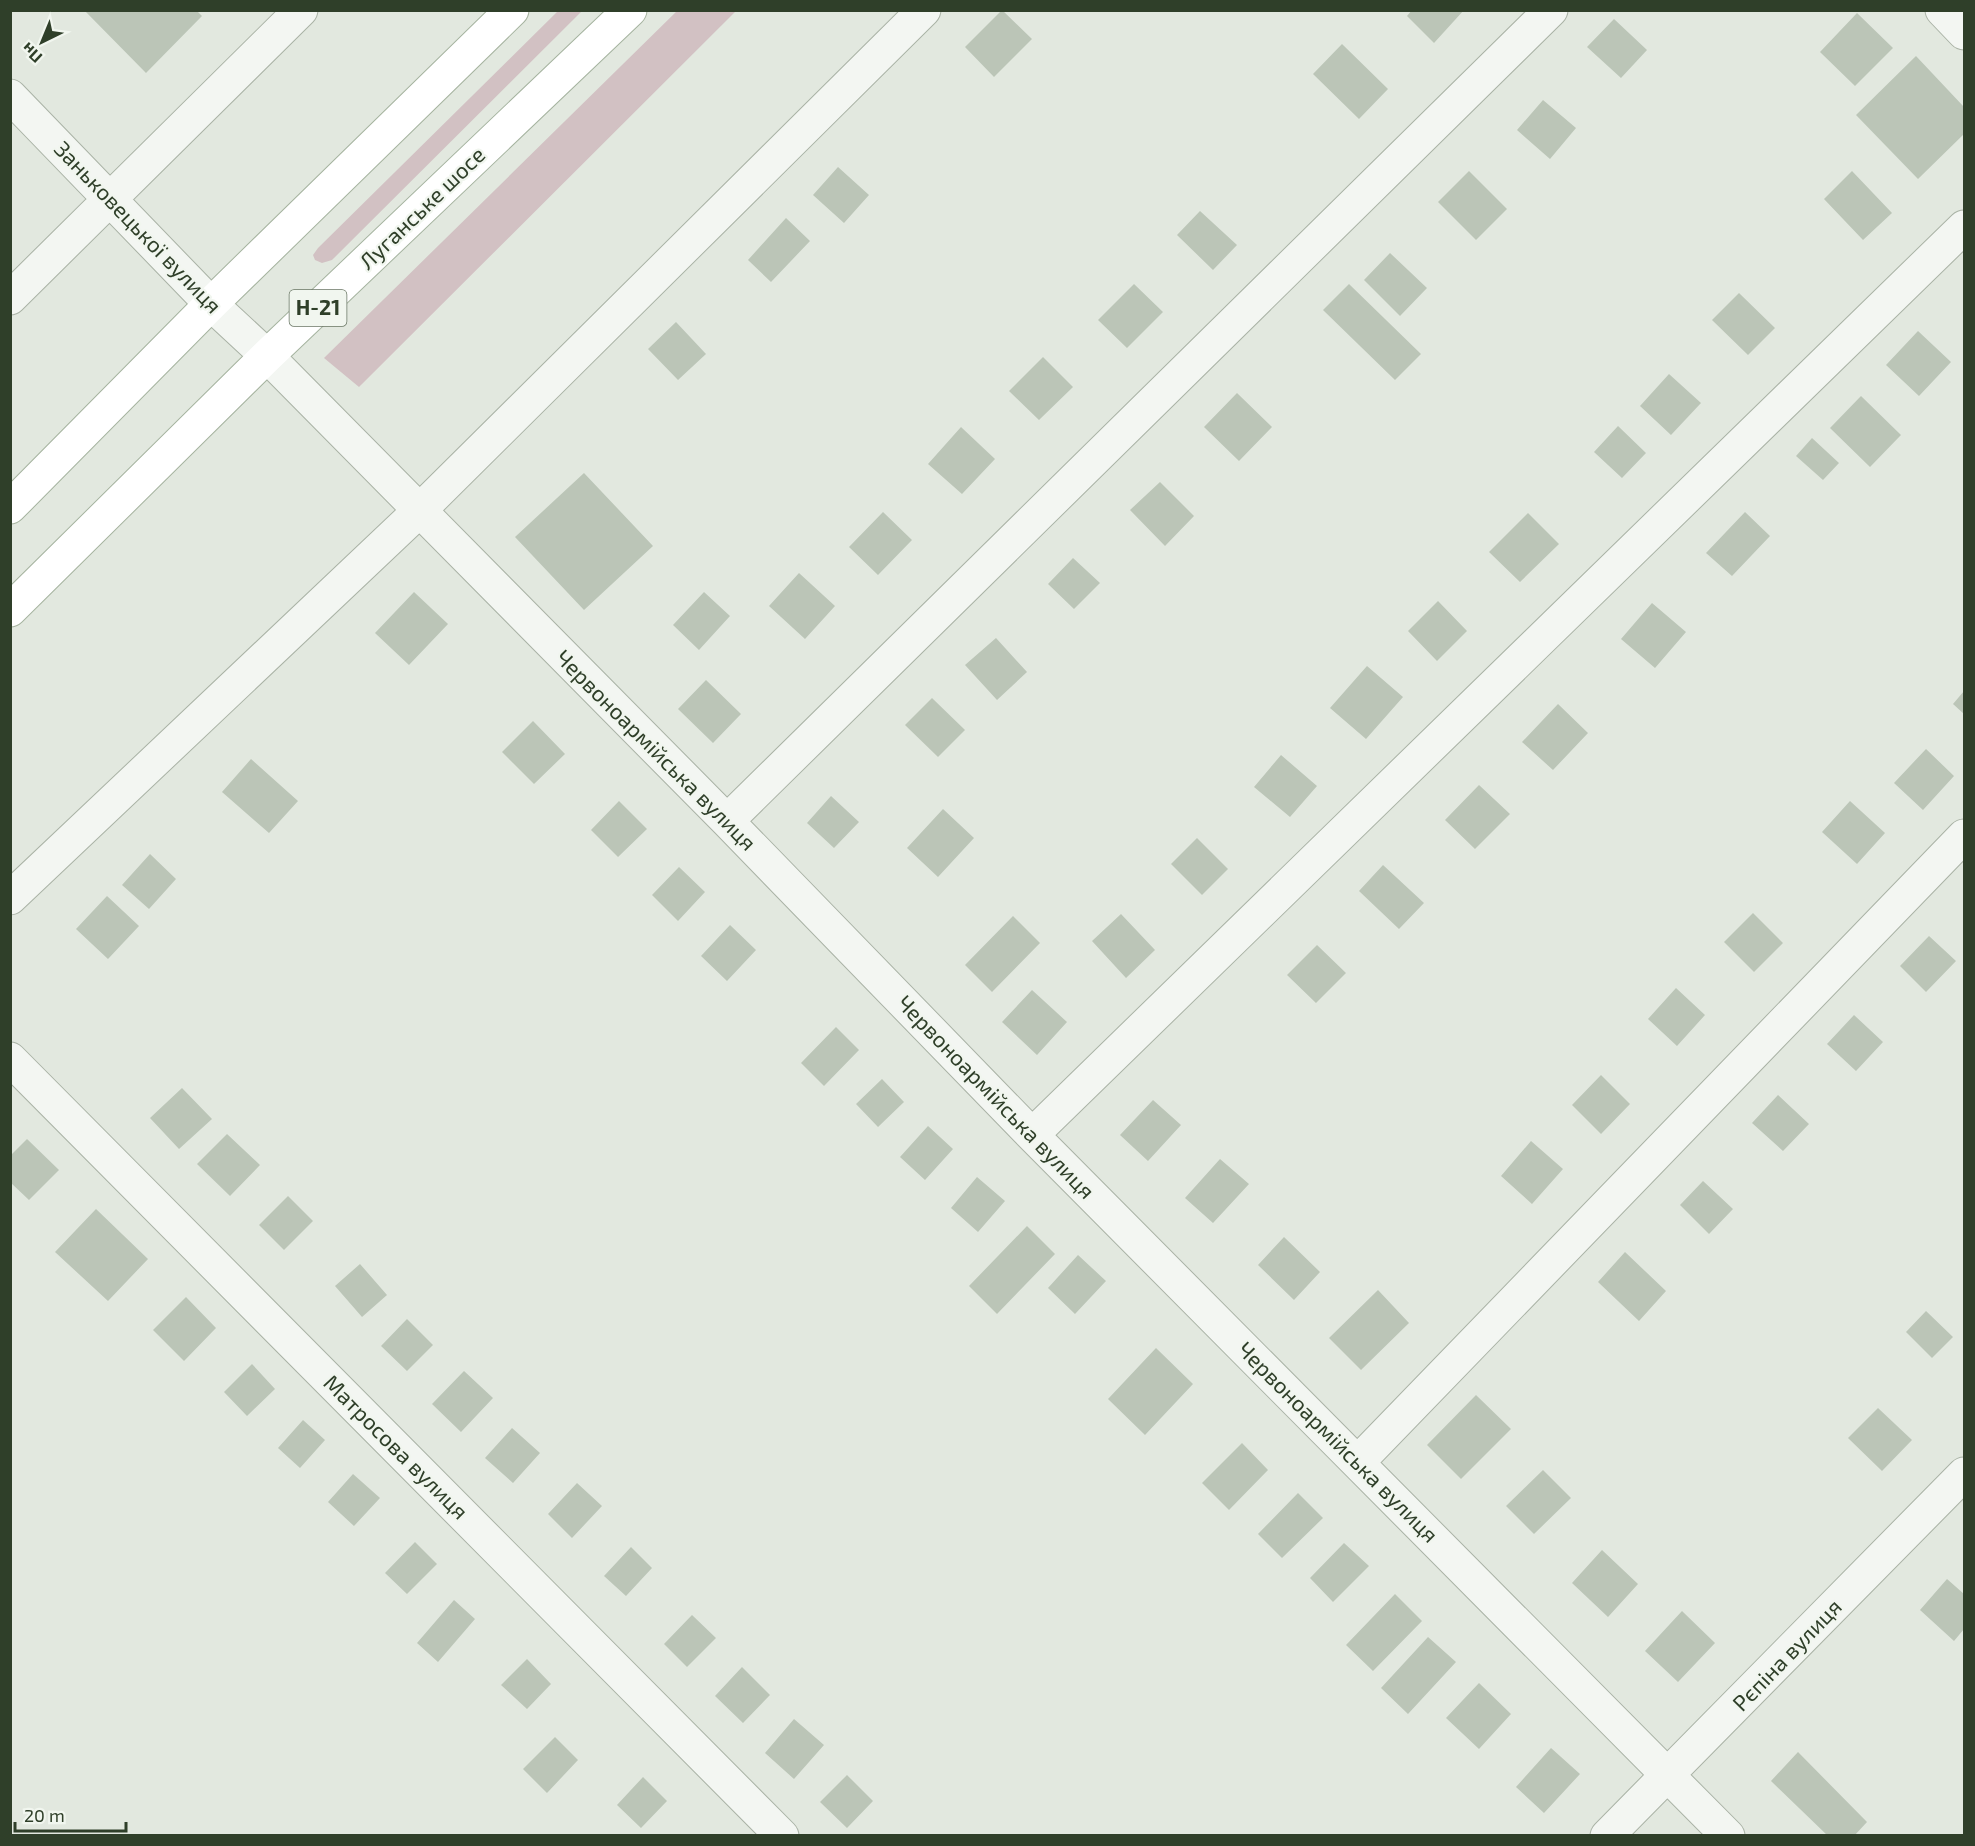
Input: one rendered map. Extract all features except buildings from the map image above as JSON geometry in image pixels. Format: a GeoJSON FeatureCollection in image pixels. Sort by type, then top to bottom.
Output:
{"type":"FeatureCollection","features":[{"type":"Feature","properties":{"kind":"main road"},"geometry":{"type":"LineString","coordinates":[[10,507],[212,304],[512,10]]}},
{"type":"Feature","properties":{"kind":"main road","name":"Луганське шосе"},"geometry":{"type":"LineString","coordinates":[[10,610],[267,356],[630,10]]}},
{"type":"Feature","properties":{"kind":"street"},"geometry":{"type":"LineString","coordinates":[[10,298],[301,10]]}},
{"type":"Feature","properties":{"kind":"street"},"geometry":{"type":"LineString","coordinates":[[10,898],[420,510],[924,10]]}},
{"type":"Feature","properties":{"kind":"street"},"geometry":{"type":"LineString","coordinates":[[727,821],[1551,10]]}},
{"type":"Feature","properties":{"kind":"street"},"geometry":{"type":"LineString","coordinates":[[1942,10],[1965,33]]}},
{"type":"Feature","properties":{"kind":"street","name":"Заньковецької вулиця"},"geometry":{"type":"LineString","coordinates":[[10,96],[212,304],[267,356]]}},
{"type":"Feature","properties":{"kind":"street"},"geometry":{"type":"LineString","coordinates":[[1032,1135],[1965,227]]}},
{"type":"Feature","properties":{"kind":"street","name":"Червоноармійська вулиця"},"geometry":{"type":"LineString","coordinates":[[267,356],[727,821],[1032,1135],[1728,1836]]}},
{"type":"Feature","properties":{"kind":"street"},"geometry":{"type":"LineString","coordinates":[[1358,1462],[1965,836]]}},
{"type":"Feature","properties":{"kind":"street","name":"Матросова вулиця"},"geometry":{"type":"LineString","coordinates":[[10,1059],[782,1836]]}},
{"type":"Feature","properties":{"kind":"street","name":"Рєпіна вулиця"},"geometry":{"type":"LineString","coordinates":[[1607,1836],[1965,1474]]}},
{"type":"Feature","properties":{"kind":"shaded area"},"geometry":{"type":"Polygon","coordinates":[[[678,10],[736,11],[359,387],[324,358],[678,10]]]}},
{"type":"Feature","properties":{"kind":"shaded area"},"geometry":{"type":"Polygon","coordinates":[[[558,11],[582,11],[332,260],[322,263],[315,260],[313,255],[318,248],[558,11]]]}}]}
